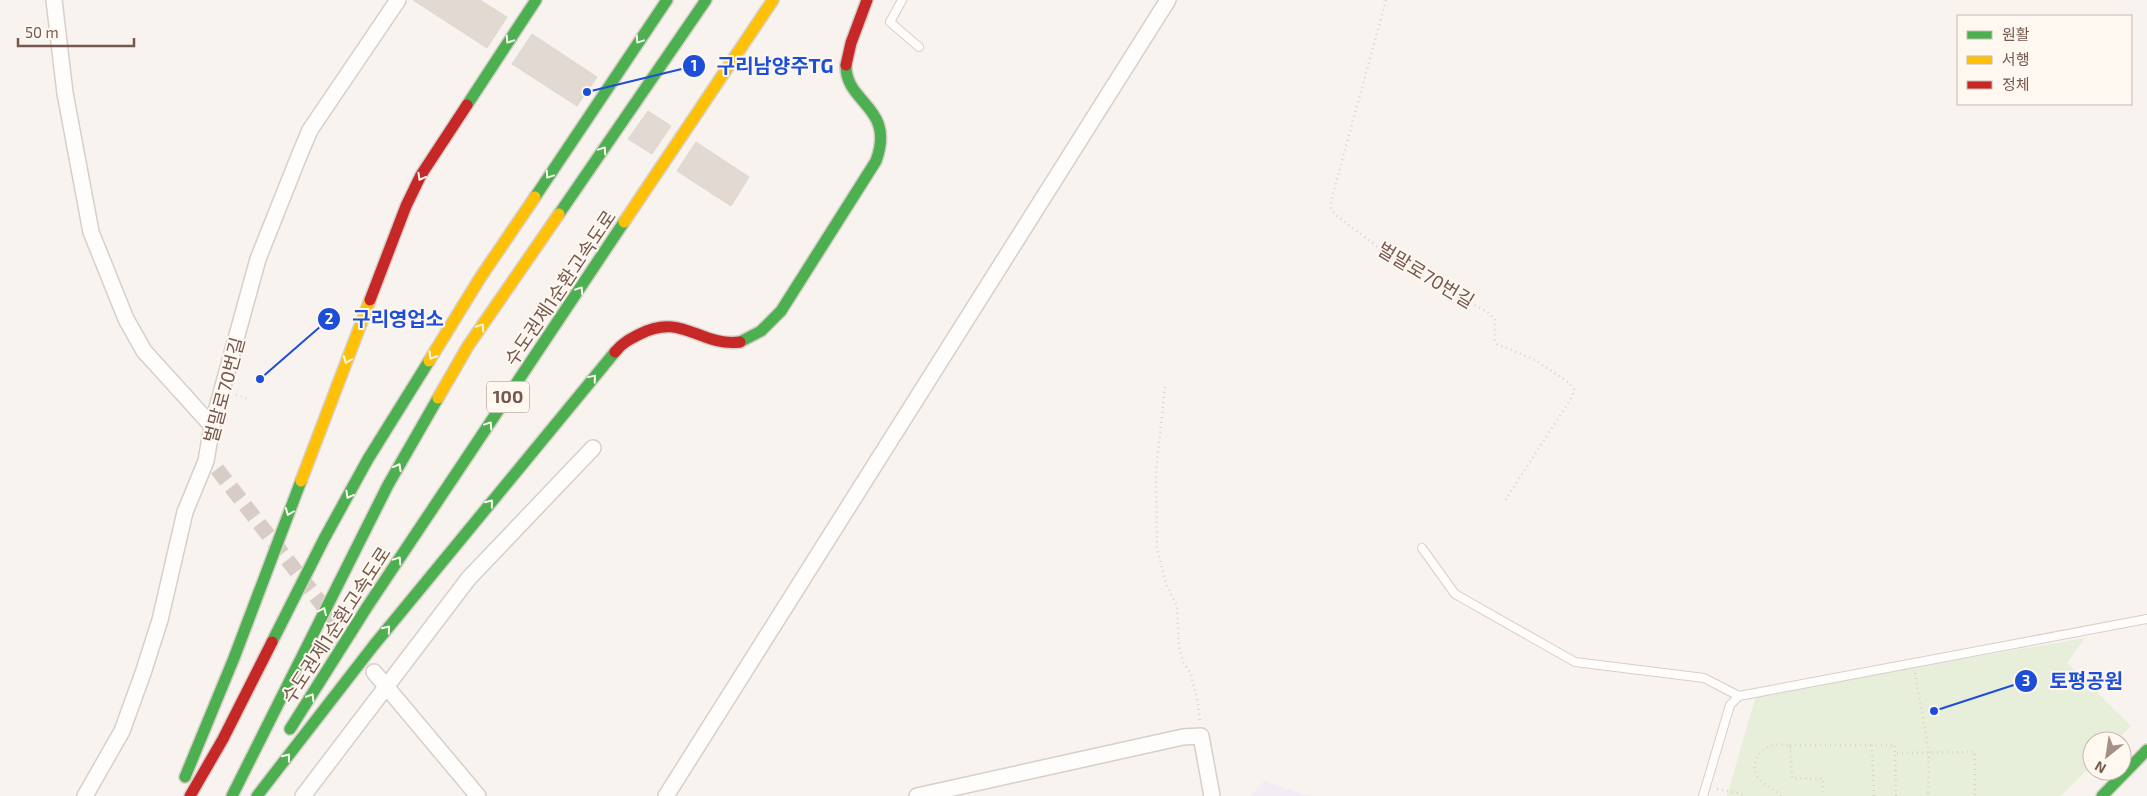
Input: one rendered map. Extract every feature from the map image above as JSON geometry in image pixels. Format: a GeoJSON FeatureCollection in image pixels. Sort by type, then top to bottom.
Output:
{"type":"FeatureCollection","features":[{"type":"Feature","properties":{"kind":"main road"},"geometry":{"type":"LineString","coordinates":[[178,796],[234,658],[406,206],[421,175],[536,0]]}},
{"type":"Feature","properties":{"kind":"main road","name":"수도권제1순환고속도로"},"geometry":{"type":"LineString","coordinates":[[190,796],[223,739],[324,540],[368,459],[480,278],[666,0]]}},
{"type":"Feature","properties":{"kind":"main road","name":"수도권제1순환고속도로"},"geometry":{"type":"LineString","coordinates":[[232,796],[268,728],[356,546],[388,485],[468,346],[706,0]]}},
{"type":"Feature","properties":{"kind":"main road","name":"수도권제1순환고속도로"},"geometry":{"type":"LineString","coordinates":[[286,736],[366,607],[773,0]]}},
{"type":"Feature","properties":{"kind":"main road"},"geometry":{"type":"LineString","coordinates":[[257,796],[374,645],[621,344],[660,326],[680,328],[717,343],[747,342],[765,330],[781,311],[870,173],[880,154],[884,136],[869,106],[848,81],[846,66],[867,0]]}},
{"type":"Feature","properties":{"kind":"main road"},"geometry":{"type":"LineString","coordinates":[[2102,796],[2147,750]]}},
{"type":"Feature","properties":{"kind":"main road"},"geometry":{"type":"LineString","coordinates":[[245,796],[266,766]]}},
{"type":"Feature","properties":{"kind":"street"},"geometry":{"type":"LineString","coordinates":[[54,0],[65,92],[92,232],[126,319],[144,351],[212,426]]}},
{"type":"Feature","properties":{"kind":"street","name":"벌말로70번길"},"geometry":{"type":"LineString","coordinates":[[85,796],[122,731],[160,620],[185,512],[212,465],[212,426],[258,259],[310,130],[398,0]]}},
{"type":"Feature","properties":{"kind":"street"},"geometry":{"type":"LineString","coordinates":[[666,796],[1168,0]]}},
{"type":"Feature","properties":{"kind":"street"},"geometry":{"type":"LineString","coordinates":[[303,796],[470,578],[592,448]]}},
{"type":"Feature","properties":{"kind":"street"},"geometry":{"type":"LineString","coordinates":[[374,672],[478,796]]}},
{"type":"Feature","properties":{"kind":"street"},"geometry":{"type":"LineString","coordinates":[[917,796],[1184,737],[1201,736],[1212,796]]}},
{"type":"Feature","properties":{"kind":"lane"},"geometry":{"type":"LineString","coordinates":[[902,0],[890,22],[919,47]]}},
{"type":"Feature","properties":{"kind":"lane"},"geometry":{"type":"LineString","coordinates":[[1422,548],[1455,594],[1576,662],[1704,678],[1739,696]]}},
{"type":"Feature","properties":{"kind":"lane"},"geometry":{"type":"LineString","coordinates":[[1703,796],[1730,705],[1739,696],[2147,619]]}},
{"type":"Feature","properties":{"kind":"path","name":"벌말로70번길"},"geometry":{"type":"LineString","coordinates":[[1386,0],[1331,200],[1332,209],[1337,216],[1395,260],[1487,312],[1495,319],[1495,340],[1497,344],[1534,360],[1568,382],[1574,389],[1572,397],[1504,502]]}},
{"type":"Feature","properties":{"kind":"path"},"geometry":{"type":"LineString","coordinates":[[1165,387],[1156,472],[1158,548],[1166,584],[1177,606],[1179,646],[1183,662],[1191,674],[1198,703],[1201,736]]}},
{"type":"Feature","properties":{"kind":"path"},"geometry":{"type":"LineString","coordinates":[[1913,662],[1929,752],[1928,796]]}},
{"type":"Feature","properties":{"kind":"path"},"geometry":{"type":"LineString","coordinates":[[1790,745],[1792,778],[1823,779],[1823,796]]}},
{"type":"Feature","properties":{"kind":"path"},"geometry":{"type":"LineString","coordinates":[[1872,745],[1874,796]]}},
{"type":"Feature","properties":{"kind":"path"},"geometry":{"type":"LineString","coordinates":[[1781,796],[1757,777],[1756,758],[1762,750],[1770,746],[1895,745],[1896,796]]}},
{"type":"Feature","properties":{"kind":"path"},"geometry":{"type":"LineString","coordinates":[[1895,753],[1975,752],[1974,796]]}},
{"type":"Feature","properties":{"kind":"path"},"geometry":{"type":"LineString","coordinates":[[1706,787],[1743,794],[1744,796]]}},
{"type":"Feature","properties":{"kind":"shaded area"},"geometry":{"type":"Polygon","coordinates":[[[1264,781],[1310,796],[1250,796],[1264,781]]]}},
{"type":"Feature","properties":{"kind":"green space"},"geometry":{"type":"Polygon","coordinates":[[[2085,638],[2067,663],[2131,726],[2126,731],[2082,731],[2082,775],[2061,796],[1727,796],[1756,695],[2085,638]]]}},
{"type":"Feature","properties":{"kind":"building"},"geometry":{"type":"Polygon","coordinates":[[[413,0],[480,0],[507,17],[487,48],[413,0]]]}},
{"type":"Feature","properties":{"kind":"building"},"geometry":{"type":"Polygon","coordinates":[[[532,34],[597,77],[577,106],[512,64],[532,34]]]}},
{"type":"Feature","properties":{"kind":"building"},"geometry":{"type":"Polygon","coordinates":[[[648,111],[671,126],[652,154],[628,139],[648,111]]]}},
{"type":"Feature","properties":{"kind":"building"},"geometry":{"type":"Polygon","coordinates":[[[696,142],[749,177],[731,206],[677,171],[696,142]]]}},
{"type":"Feature","properties":{"kind":"tunnel"},"geometry":{"type":"LineString","coordinates":[[217,469],[351,642]]}},
{"type":"Feature","properties":{"kind":"traffic: fast"},"geometry":{"type":"LineString","coordinates":[[467,105],[536,0]]}},
{"type":"Feature","properties":{"kind":"traffic: fast"},"geometry":{"type":"LineString","coordinates":[[535,197],[667,0]]}},
{"type":"Feature","properties":{"kind":"traffic: fast"},"geometry":{"type":"LineString","coordinates":[[559,214],[706,0]]}},
{"type":"Feature","properties":{"kind":"traffic: fast"},"geometry":{"type":"LineString","coordinates":[[740,342],[761,331],[781,311],[876,161],[880,143],[880,128],[875,117],[853,89],[848,78],[846,65]]}},
{"type":"Feature","properties":{"kind":"traffic: fast"},"geometry":{"type":"LineString","coordinates":[[290,729],[367,607],[624,222]]}},
{"type":"Feature","properties":{"kind":"traffic: fast"},"geometry":{"type":"LineString","coordinates":[[257,796],[374,645],[615,352]]}},
{"type":"Feature","properties":{"kind":"traffic: fast"},"geometry":{"type":"LineString","coordinates":[[272,642],[324,539],[368,459],[429,361]]}},
{"type":"Feature","properties":{"kind":"traffic: fast"},"geometry":{"type":"LineString","coordinates":[[232,796],[388,485],[438,398]]}},
{"type":"Feature","properties":{"kind":"traffic: fast"},"geometry":{"type":"LineString","coordinates":[[185,777],[234,658],[301,481]]}},
{"type":"Feature","properties":{"kind":"traffic: fast"},"geometry":{"type":"LineString","coordinates":[[2102,796],[2147,750]]}},
{"type":"Feature","properties":{"kind":"traffic: slow"},"geometry":{"type":"LineString","coordinates":[[624,222],[773,0]]}},
{"type":"Feature","properties":{"kind":"traffic: slow"},"geometry":{"type":"LineString","coordinates":[[429,361],[480,278],[535,197]]}},
{"type":"Feature","properties":{"kind":"traffic: slow"},"geometry":{"type":"LineString","coordinates":[[438,398],[468,346],[559,214]]}},
{"type":"Feature","properties":{"kind":"traffic: slow"},"geometry":{"type":"LineString","coordinates":[[301,481],[370,300]]}},
{"type":"Feature","properties":{"kind":"traffic: jam"},"geometry":{"type":"LineString","coordinates":[[846,65],[851,43],[867,0]]}},
{"type":"Feature","properties":{"kind":"traffic: jam"},"geometry":{"type":"LineString","coordinates":[[370,300],[406,206],[421,175],[467,105]]}},
{"type":"Feature","properties":{"kind":"traffic: jam"},"geometry":{"type":"LineString","coordinates":[[615,352],[623,344],[655,328],[680,328],[713,340],[740,342]]}},
{"type":"Feature","properties":{"kind":"traffic: jam"},"geometry":{"type":"LineString","coordinates":[[190,796],[223,739],[272,642]]}},
{"type":"Feature","properties":{"kind":"place","name":"구리남양주TG"},"geometry":{"type":"Point","coordinates":[587,92]}},
{"type":"Feature","properties":{"kind":"place","name":"구리영업소"},"geometry":{"type":"Point","coordinates":[260,379]}},
{"type":"Feature","properties":{"kind":"place","name":"토평공원"},"geometry":{"type":"Point","coordinates":[1934,711]}}]}
